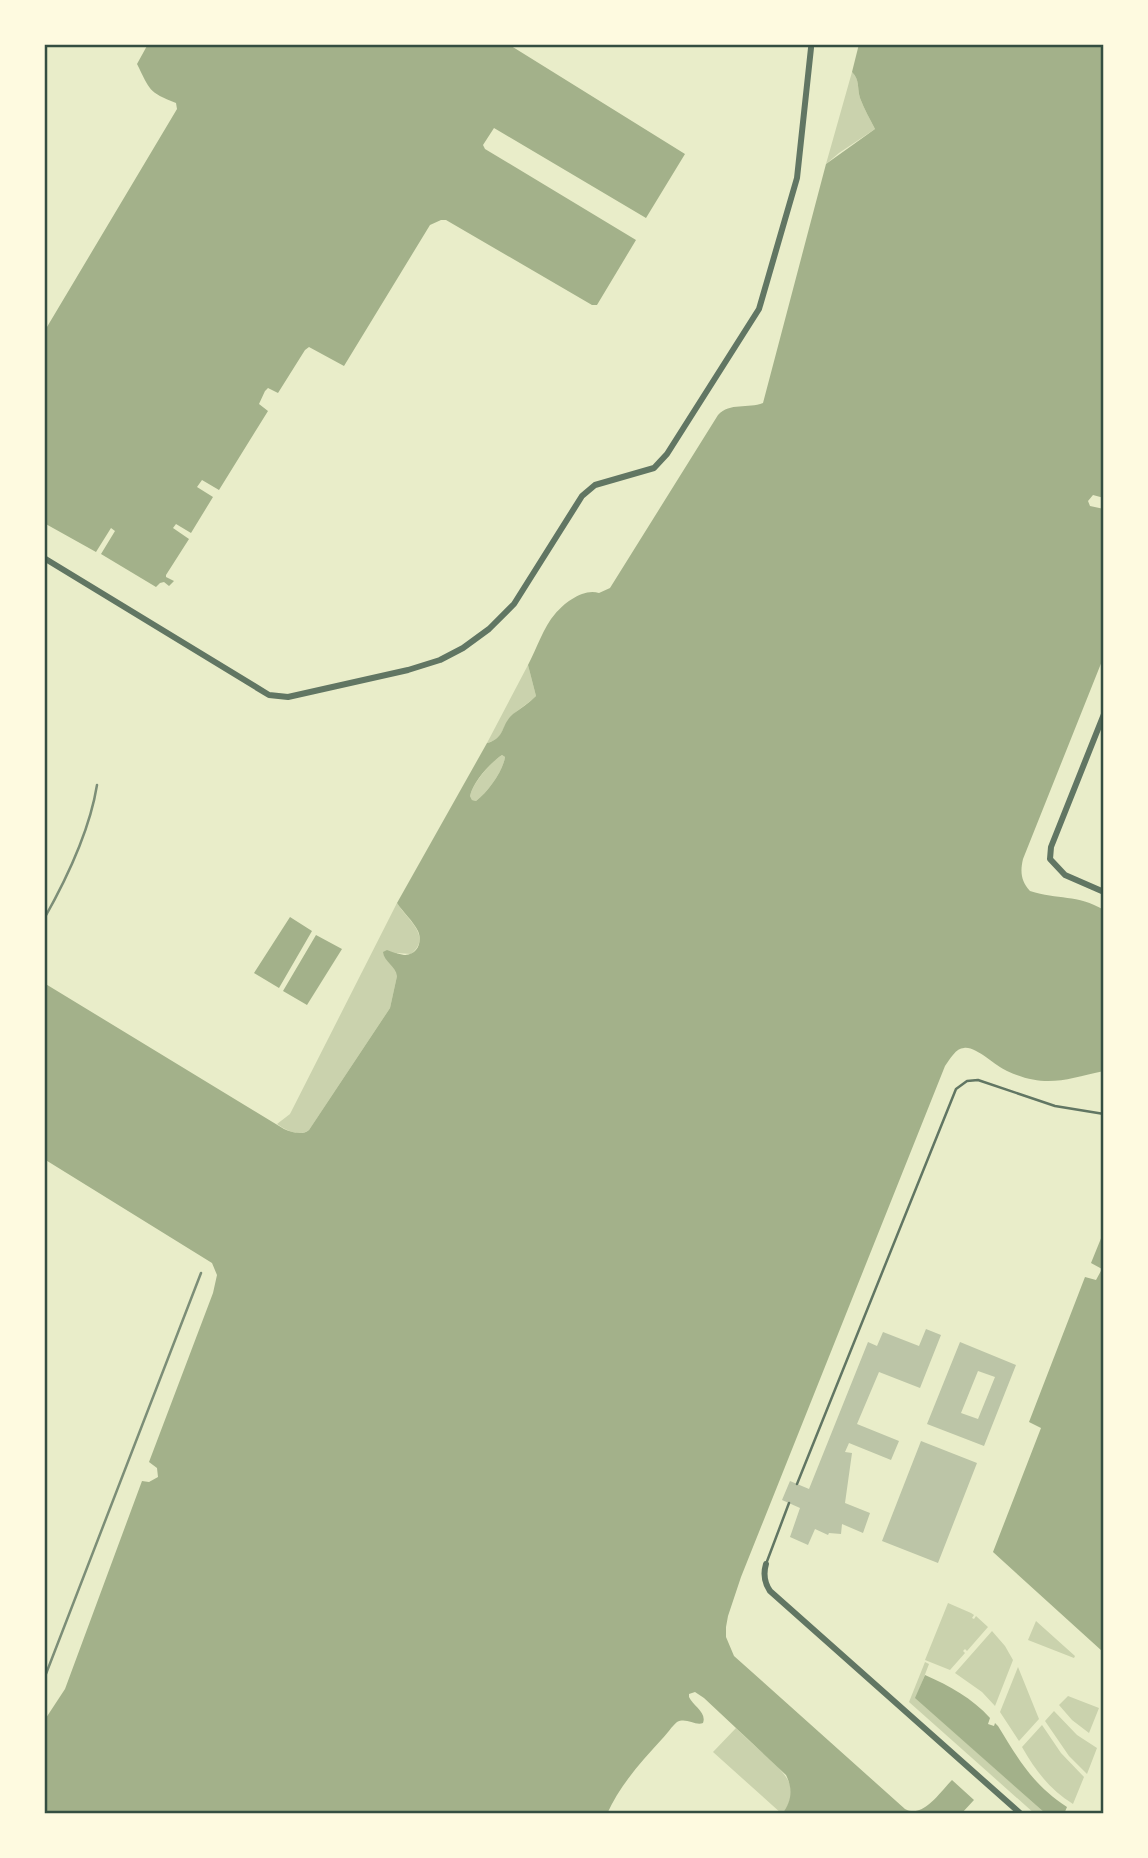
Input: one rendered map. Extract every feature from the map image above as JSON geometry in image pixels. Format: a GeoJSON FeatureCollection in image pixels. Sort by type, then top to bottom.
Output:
{"type":"FeatureCollection","features":[{"type":"Feature","properties":{"kind":"street"},"geometry":{"type":"LineString","coordinates":[[44,558],[269,695],[288,697],[408,670],[440,660],[463,648],[489,629],[514,604],[582,496],[595,485],[654,468],[667,454],[757,311],[797,178],[811,48]]}},
{"type":"Feature","properties":{"kind":"street"},"geometry":{"type":"LineString","coordinates":[[1104,714],[1051,847],[1050,859],[1065,875],[1104,892]]}},
{"type":"Feature","properties":{"kind":"street"},"geometry":{"type":"LineString","coordinates":[[766,1564],[765,1580],[770,1591],[1021,1814]]}},
{"type":"Feature","properties":{"kind":"lane"},"geometry":{"type":"LineString","coordinates":[[797,1484],[956,1089],[967,1081],[978,1080],[1055,1106],[1104,1114]]}},
{"type":"Feature","properties":{"kind":"lane"},"geometry":{"type":"LineString","coordinates":[[766,1564],[789,1503]]}},
{"type":"Feature","properties":{"kind":"shaded area"},"geometry":{"type":"Polygon","coordinates":[[[148,44],[508,44],[685,154],[646,218],[494,128],[483,145],[485,149],[636,240],[597,305],[592,305],[446,220],[430,225],[344,366],[309,347],[278,393],[268,388],[265,391],[259,404],[268,411],[219,490],[202,480],[197,487],[213,497],[191,533],[176,524],[173,528],[189,539],[166,575],[174,581],[169,586],[164,582],[156,587],[101,554],[115,531],[111,528],[96,552],[44,523],[44,332],[177,109],[176,103],[151,89],[137,64],[148,44]]]}},
{"type":"Feature","properties":{"kind":"shaded area"},"geometry":{"type":"Polygon","coordinates":[[[859,44],[1104,44],[1104,498],[1093,495],[1088,501],[1090,506],[1104,509],[1104,656],[1023,859],[1022,872],[1023,880],[1030,891],[1076,899],[1104,910],[1104,1071],[1056,1081],[1033,1080],[1007,1071],[969,1048],[961,1048],[945,1066],[741,1577],[726,1627],[726,1637],[734,1656],[905,1809],[912,1811],[925,1807],[952,1780],[974,1800],[961,1814],[782,1814],[790,1795],[786,1775],[695,1692],[689,1694],[689,1697],[701,1712],[703,1723],[684,1720],[677,1722],[632,1774],[607,1814],[44,1814],[44,1721],[65,1689],[142,1481],[149,1482],[158,1477],[157,1468],[149,1462],[213,1293],[217,1275],[212,1263],[44,1159],[44,983],[284,1129],[300,1133],[309,1130],[390,1008],[397,976],[383,952],[387,950],[409,955],[418,948],[420,940],[416,927],[397,903],[487,743],[497,738],[509,718],[536,696],[528,665],[547,625],[559,609],[575,597],[587,592],[599,593],[610,588],[718,415],[728,408],[763,403],[826,164],[875,129],[852,72],[859,44]],[[502,755],[483,773],[472,791],[472,800],[476,801],[490,787],[505,757],[502,755]]]}},
{"type":"Feature","properties":{"kind":"shaded area"},"geometry":{"type":"Polygon","coordinates":[[[852,72],[875,129],[826,164],[852,72]]]}},
{"type":"Feature","properties":{"kind":"shaded area"},"geometry":{"type":"Polygon","coordinates":[[[528,665],[536,696],[512,716],[499,736],[487,743],[528,665]]]}},
{"type":"Feature","properties":{"kind":"shaded area"},"geometry":{"type":"Polygon","coordinates":[[[502,755],[505,757],[504,763],[494,781],[481,797],[476,801],[472,800],[471,791],[478,780],[502,755]]]}},
{"type":"Feature","properties":{"kind":"shaded area"},"geometry":{"type":"Polygon","coordinates":[[[397,903],[416,928],[419,941],[411,954],[397,953],[397,976],[390,1008],[309,1130],[297,1133],[285,1129],[277,1124],[290,1114],[397,903]]]}},
{"type":"Feature","properties":{"kind":"shaded area"},"geometry":{"type":"Polygon","coordinates":[[[290,917],[312,931],[279,988],[254,973],[290,917]]]}},
{"type":"Feature","properties":{"kind":"shaded area"},"geometry":{"type":"Polygon","coordinates":[[[316,935],[342,949],[307,1005],[283,991],[316,935]]]}},
{"type":"Feature","properties":{"kind":"shaded area"},"geometry":{"type":"Polygon","coordinates":[[[1104,1231],[1102,1651],[993,1552],[1041,1428],[1029,1422],[1085,1277],[1096,1280],[1102,1269],[1091,1263],[1104,1231]]]}},
{"type":"Feature","properties":{"kind":"shaded area"},"geometry":{"type":"Polygon","coordinates":[[[948,1603],[971,1613],[974,1619],[976,1616],[988,1627],[967,1651],[963,1651],[965,1653],[950,1670],[925,1660],[948,1603]]]}},
{"type":"Feature","properties":{"kind":"shaded area"},"geometry":{"type":"Polygon","coordinates":[[[1036,1621],[1075,1656],[1074,1658],[1028,1640],[1036,1621]]]}},
{"type":"Feature","properties":{"kind":"shaded area"},"geometry":{"type":"Polygon","coordinates":[[[992,1631],[1013,1660],[995,1706],[982,1692],[955,1673],[992,1631]]]}},
{"type":"Feature","properties":{"kind":"shaded area"},"geometry":{"type":"Polygon","coordinates":[[[925,1662],[929,1664],[916,1698],[1046,1814],[1035,1814],[909,1702],[925,1662]]]}},
{"type":"Feature","properties":{"kind":"shaded area"},"geometry":{"type":"Polygon","coordinates":[[[1018,1667],[1039,1719],[1019,1741],[1000,1712],[1018,1667]]]}},
{"type":"Feature","properties":{"kind":"shaded area"},"geometry":{"type":"Polygon","coordinates":[[[925,1675],[976,1704],[990,1718],[988,1724],[994,1726],[995,1723],[998,1726],[1035,1780],[1067,1807],[1064,1814],[1046,1814],[915,1698],[925,1675]]]}},
{"type":"Feature","properties":{"kind":"shaded area"},"geometry":{"type":"Polygon","coordinates":[[[1068,1696],[1099,1708],[1089,1733],[1059,1705],[1068,1696]]]}},
{"type":"Feature","properties":{"kind":"shaded area"},"geometry":{"type":"Polygon","coordinates":[[[1054,1711],[1077,1735],[1097,1748],[1087,1774],[1069,1756],[1045,1721],[1054,1711]]]}},
{"type":"Feature","properties":{"kind":"shaded area"},"geometry":{"type":"Polygon","coordinates":[[[1042,1725],[1061,1753],[1084,1777],[1073,1804],[1044,1779],[1022,1747],[1042,1725]]]}},
{"type":"Feature","properties":{"kind":"shaded area"},"geometry":{"type":"Polygon","coordinates":[[[736,1728],[788,1781],[791,1796],[782,1814],[713,1752],[736,1728]]]}},
{"type":"Feature","properties":{"kind":"building"},"geometry":{"type":"Polygon","coordinates":[[[926,1329],[941,1335],[920,1388],[879,1372],[857,1424],[899,1441],[891,1460],[849,1443],[845,1452],[852,1453],[845,1503],[870,1513],[863,1533],[842,1524],[841,1534],[828,1535],[815,1529],[808,1545],[790,1537],[800,1508],[782,1500],[790,1481],[809,1489],[868,1342],[877,1346],[883,1332],[919,1346],[926,1329]]]}},
{"type":"Feature","properties":{"kind":"building"},"geometry":{"type":"Polygon","coordinates":[[[960,1342],[1016,1365],[984,1446],[927,1424],[960,1342]],[[978,1371],[961,1413],[978,1419],[995,1377],[978,1371]]]}},
{"type":"Feature","properties":{"kind":"building"},"geometry":{"type":"Polygon","coordinates":[[[921,1441],[977,1463],[938,1563],[882,1541],[921,1441]]]}},
{"type":"Feature","properties":{"kind":"railway"},"geometry":{"type":"LineString","coordinates":[[44,919],[76,854],[89,819],[97,785]]}},
{"type":"Feature","properties":{"kind":"railway"},"geometry":{"type":"LineString","coordinates":[[44,1679],[201,1273]]}}]}
